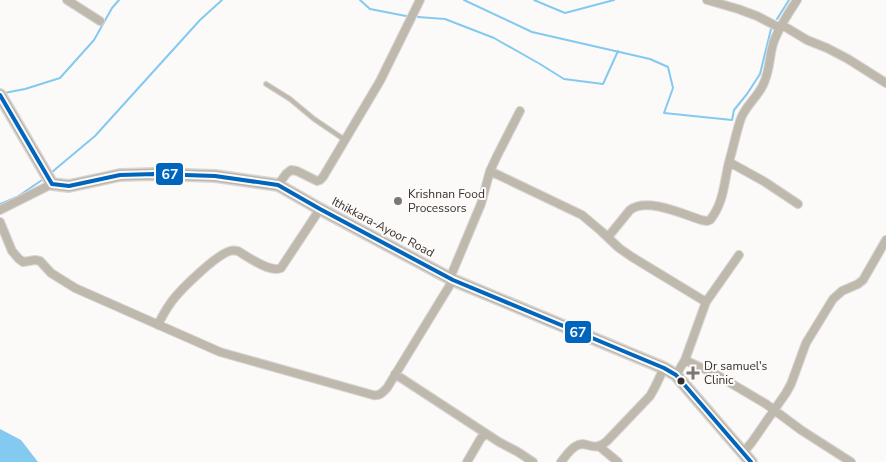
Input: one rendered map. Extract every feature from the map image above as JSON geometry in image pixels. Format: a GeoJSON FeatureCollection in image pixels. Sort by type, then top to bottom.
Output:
{"type":"FeatureCollection","features":[{"type":"Feature","properties":{"kind":"main road"},"geometry":{"type":"LineString","coordinates":[[1,96],[52,184]]}},
{"type":"Feature","properties":{"kind":"main road","name":"Ithikkara-Ayoor Road"},"geometry":{"type":"LineString","coordinates":[[52,184],[69,186],[120,175],[155,174],[214,176],[278,185],[452,279],[664,368],[676,375],[747,459]]}},
{"type":"Feature","properties":{"kind":"street"},"geometry":{"type":"LineString","coordinates":[[67,0],[100,21]]}},
{"type":"Feature","properties":{"kind":"street"},"geometry":{"type":"LineString","coordinates":[[278,185],[290,170],[297,171],[317,181],[320,180],[380,81],[420,0]]}},
{"type":"Feature","properties":{"kind":"street"},"geometry":{"type":"LineString","coordinates":[[708,0],[744,11],[781,26],[848,58],[886,83]]}},
{"type":"Feature","properties":{"kind":"street"},"geometry":{"type":"LineString","coordinates":[[608,237],[630,210],[638,205],[657,206],[701,220],[710,220],[721,200],[741,118],[763,87],[771,62],[772,46],[781,26],[797,0]]}},
{"type":"Feature","properties":{"kind":"street"},"geometry":{"type":"LineString","coordinates":[[0,222],[12,251],[21,261],[40,261],[51,272],[75,288],[220,352],[379,396],[395,374],[452,279],[481,204],[490,171],[520,111]]}},
{"type":"Feature","properties":{"kind":"street"},"geometry":{"type":"LineString","coordinates":[[729,162],[765,182],[798,204]]}},
{"type":"Feature","properties":{"kind":"street"},"geometry":{"type":"LineString","coordinates":[[490,171],[582,216],[632,257],[706,302]]}},
{"type":"Feature","properties":{"kind":"street"},"geometry":{"type":"LineString","coordinates":[[0,210],[52,184]]}},
{"type":"Feature","properties":{"kind":"street"},"geometry":{"type":"LineString","coordinates":[[158,325],[173,300],[184,287],[227,252],[238,251],[269,268],[278,270],[282,268],[320,209]]}},
{"type":"Feature","properties":{"kind":"street"},"geometry":{"type":"LineString","coordinates":[[747,459],[752,442],[791,384],[806,343],[833,299],[842,291],[863,280],[886,240]]}},
{"type":"Feature","properties":{"kind":"street"},"geometry":{"type":"LineString","coordinates":[[676,375],[685,360],[706,302],[739,255]]}},
{"type":"Feature","properties":{"kind":"street"},"geometry":{"type":"LineString","coordinates":[[685,360],[716,375],[766,404],[801,430],[851,462]]}},
{"type":"Feature","properties":{"kind":"street"},"geometry":{"type":"LineString","coordinates":[[600,447],[650,396],[664,368]]}},
{"type":"Feature","properties":{"kind":"street"},"geometry":{"type":"LineString","coordinates":[[395,374],[486,434],[533,462]]}},
{"type":"Feature","properties":{"kind":"street"},"geometry":{"type":"LineString","coordinates":[[467,462],[481,438],[486,434]]}},
{"type":"Feature","properties":{"kind":"street"},"geometry":{"type":"LineString","coordinates":[[561,462],[576,445],[580,444],[600,447],[618,462]]}},
{"type":"Feature","properties":{"kind":"lane"},"geometry":{"type":"LineString","coordinates":[[266,84],[290,99],[314,119],[345,140]]}},
{"type":"Feature","properties":{"kind":"water"},"geometry":{"type":"Polygon","coordinates":[[[0,429],[21,440],[38,462],[0,462],[0,429]]]}},
{"type":"Feature","properties":{"kind":"waterway"},"geometry":{"type":"LineString","coordinates":[[4,93],[25,89],[60,78],[94,40],[112,8],[119,0]]}},
{"type":"Feature","properties":{"kind":"waterway"},"geometry":{"type":"LineString","coordinates":[[52,172],[95,136],[200,20],[222,0]]}},
{"type":"Feature","properties":{"kind":"waterway"},"geometry":{"type":"LineString","coordinates":[[360,0],[370,9],[406,16]]}},
{"type":"Feature","properties":{"kind":"waterway"},"geometry":{"type":"LineString","coordinates":[[464,0],[532,32],[650,59],[668,67],[673,88],[664,113],[732,120],[734,110],[760,74],[771,29]]}},
{"type":"Feature","properties":{"kind":"waterway"},"geometry":{"type":"LineString","coordinates":[[534,0],[565,13],[614,0]]}},
{"type":"Feature","properties":{"kind":"waterway"},"geometry":{"type":"LineString","coordinates":[[777,19],[789,0]]}},
{"type":"Feature","properties":{"kind":"waterway"},"geometry":{"type":"LineString","coordinates":[[418,17],[445,19],[494,38],[564,79],[603,84],[618,51]]}},
{"type":"Feature","properties":{"kind":"waterway"},"geometry":{"type":"LineString","coordinates":[[0,204],[17,197],[42,180]]}},
{"type":"Feature","properties":{"kind":"transit line","name":"67"},"geometry":{"type":"LineString","coordinates":[[0,95],[52,184],[69,186],[120,175],[155,174],[215,176],[278,185],[453,280],[664,368],[676,375],[751,462]]}},
{"type":"Feature","properties":{"kind":"place","name":"Krishnan Food Processors"},"geometry":{"type":"Point","coordinates":[398,201]}},
{"type":"Feature","properties":{"kind":"place","name":"Dr samuel's Clinic"},"geometry":{"type":"Point","coordinates":[693,373]}}]}
